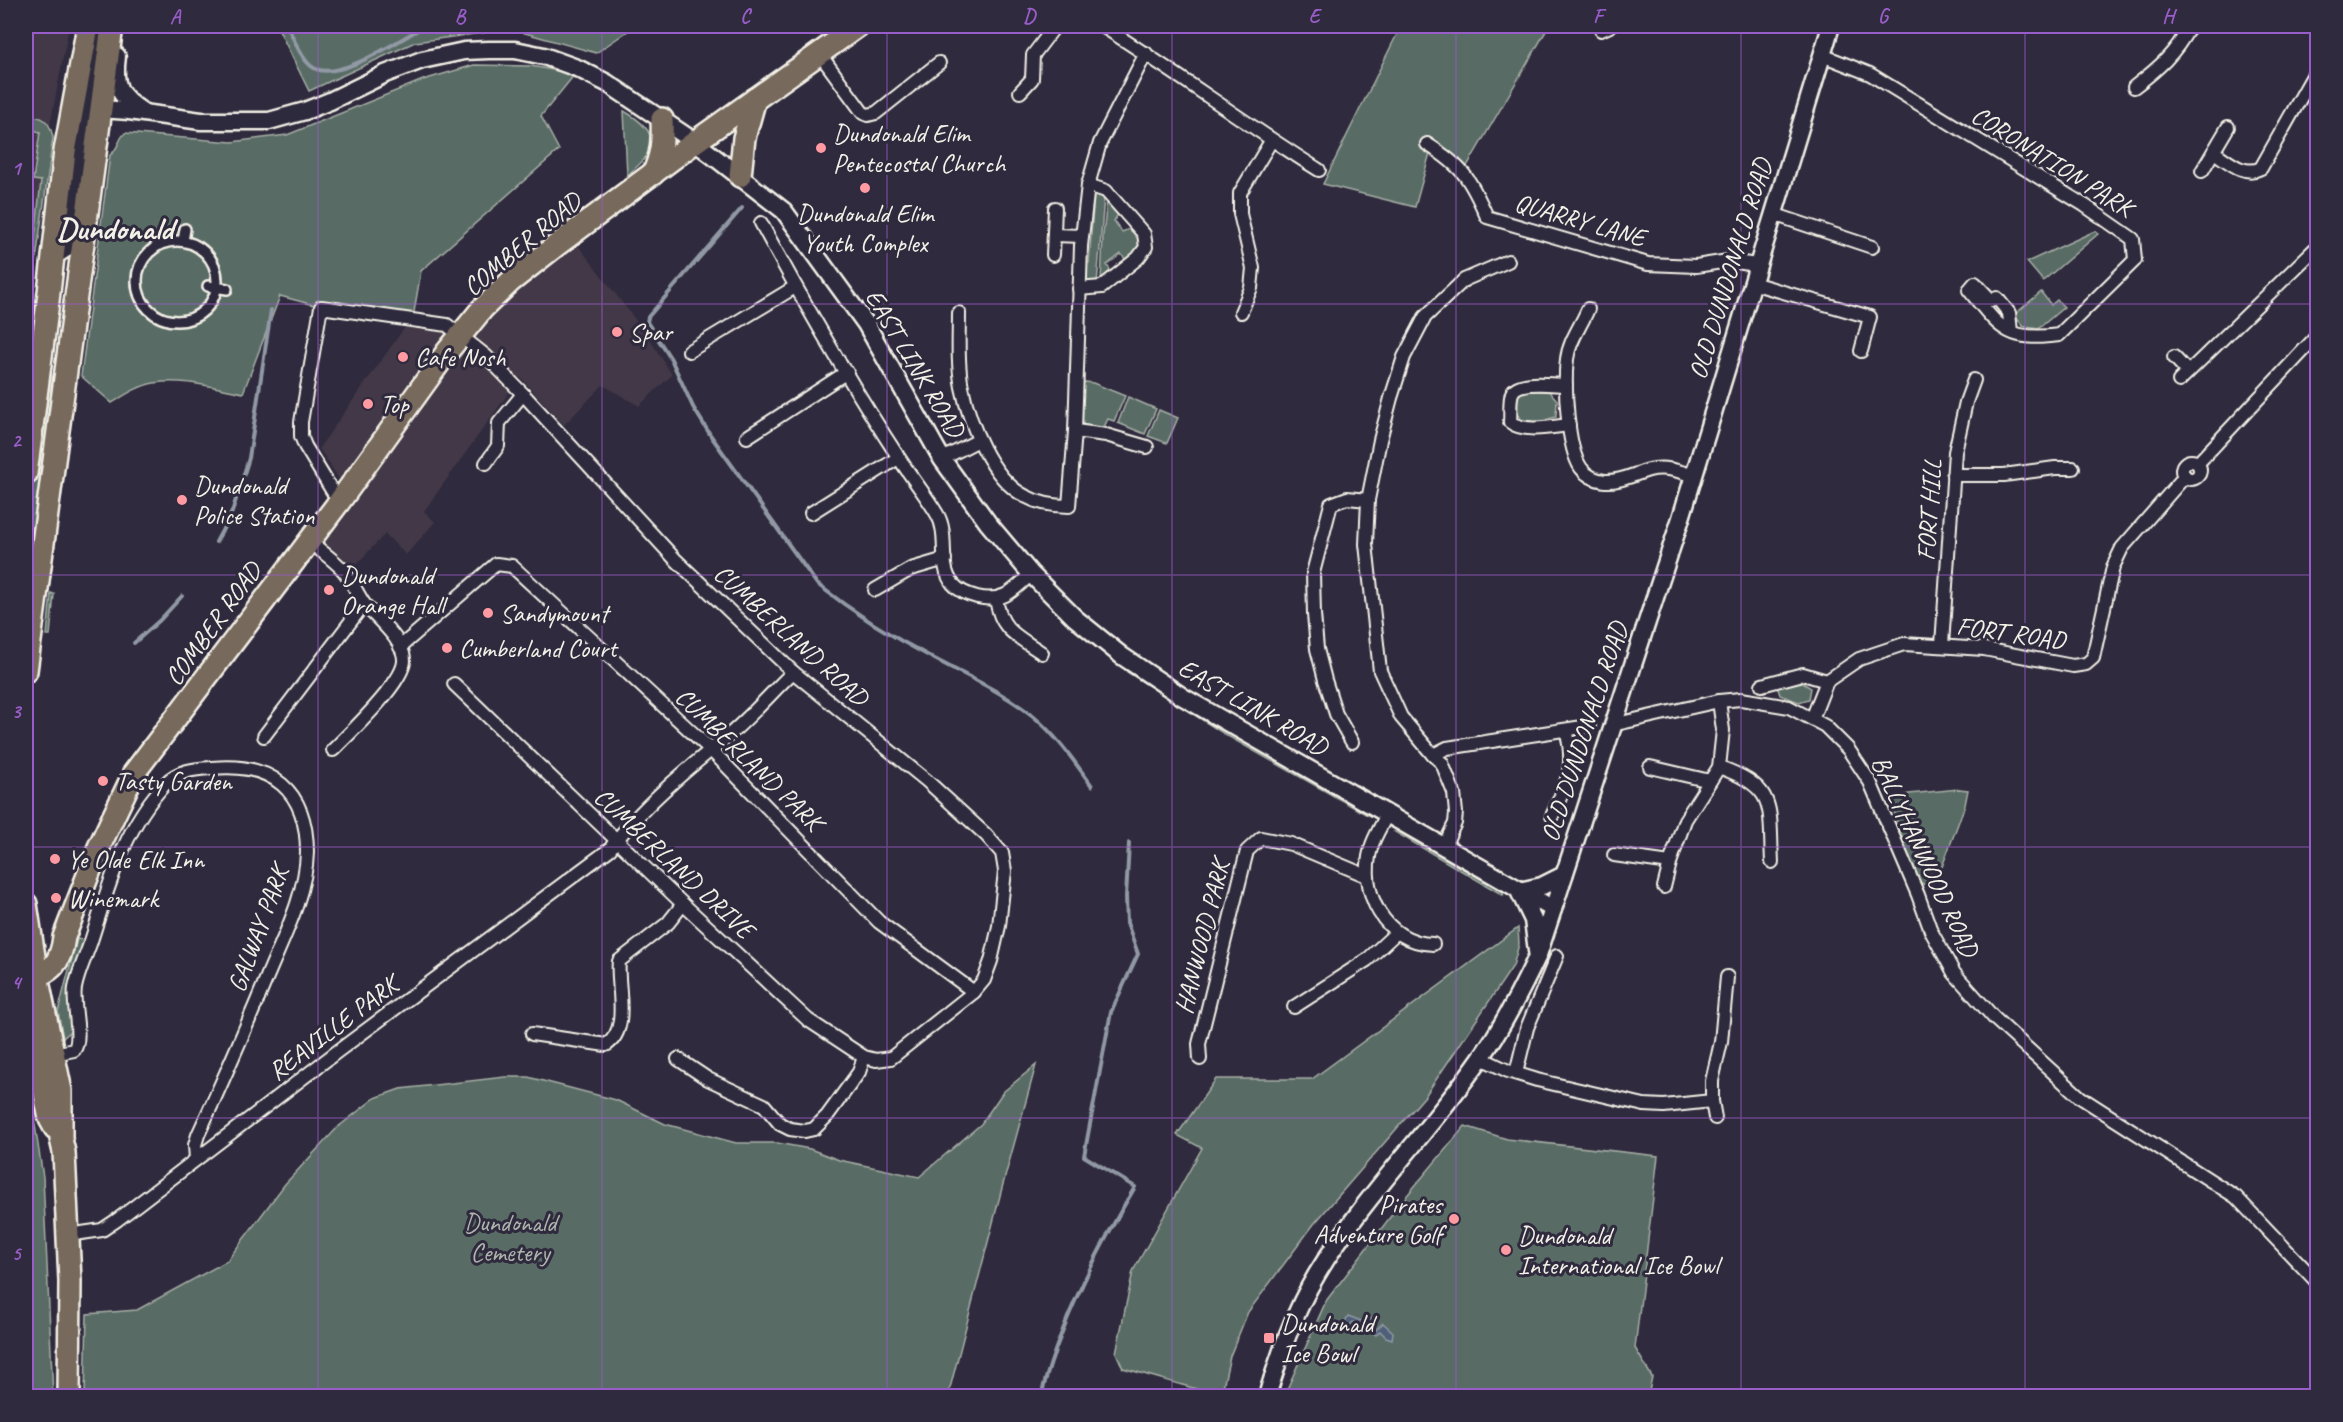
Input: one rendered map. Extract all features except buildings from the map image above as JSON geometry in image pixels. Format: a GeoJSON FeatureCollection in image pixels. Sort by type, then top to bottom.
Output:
{"type":"FeatureCollection","features":[{"type":"Feature","properties":{"kind":"highway"},"geometry":{"type":"LineString","coordinates":[[26,670],[87,109],[87,26]]}},
{"type":"Feature","properties":{"kind":"highway"},"geometry":{"type":"LineString","coordinates":[[26,474],[53,257],[87,109],[112,26]]}},
{"type":"Feature","properties":{"kind":"highway","name":"COMBER ROAD"},"geometry":{"type":"LineString","coordinates":[[31,977],[56,966],[63,949],[65,935],[99,847],[134,773],[482,309],[511,281],[695,142],[858,26]]}},
{"type":"Feature","properties":{"kind":"highway"},"geometry":{"type":"LineString","coordinates":[[740,176],[744,138],[755,99]]}},
{"type":"Feature","properties":{"kind":"highway"},"geometry":{"type":"LineString","coordinates":[[653,174],[659,161],[663,142],[662,119]]}},
{"type":"Feature","properties":{"kind":"highway"},"geometry":{"type":"LineString","coordinates":[[26,904],[31,977],[45,1010],[61,1091],[61,1138],[71,1314],[69,1396]]}},
{"type":"Feature","properties":{"kind":"highway"},"geometry":{"type":"LineString","coordinates":[[29,929],[38,940],[52,940],[65,935]]}},
{"type":"Feature","properties":{"kind":"highway","name":"COMBER ROAD"},"geometry":{"type":"LineString","coordinates":[[45,1010],[61,971],[68,946],[65,935]]}},
{"type":"Feature","properties":{"kind":"highway"},"geometry":{"type":"LineString","coordinates":[[26,1000],[50,1119],[61,1138]]}},
{"type":"Feature","properties":{"kind":"street"},"geometry":{"type":"LineString","coordinates":[[87,109],[101,26]]}},
{"type":"Feature","properties":{"kind":"street"},"geometry":{"type":"LineString","coordinates":[[121,26],[115,70],[117,82],[123,96],[146,114]]}},
{"type":"Feature","properties":{"kind":"street"},"geometry":{"type":"LineString","coordinates":[[1020,93],[1032,79],[1033,55],[1055,26]]}},
{"type":"Feature","properties":{"kind":"street"},"geometry":{"type":"LineString","coordinates":[[1102,26],[1146,53],[1271,141],[1319,170]]}},
{"type":"Feature","properties":{"kind":"street","name":"OLD DUNDONALD ROAD"},"geometry":{"type":"LineString","coordinates":[[1268,1396],[1282,1349],[1316,1274],[1347,1228],[1481,1058],[1523,986],[1538,955],[1694,476],[1831,26]]}},
{"type":"Feature","properties":{"kind":"street"},"geometry":{"type":"LineString","coordinates":[[2134,87],[2164,64],[2177,49],[2190,26]]}},
{"type":"Feature","properties":{"kind":"street","name":"EAST LINK ROAD"},"geometry":{"type":"LineString","coordinates":[[87,109],[201,121],[269,121],[306,111],[385,74],[422,60],[464,51],[498,49],[544,56],[577,68],[607,83],[695,142],[784,211],[866,324],[942,459],[988,524],[1031,574],[1075,618],[1154,679],[1443,848],[1553,909]]}},
{"type":"Feature","properties":{"kind":"street"},"geometry":{"type":"LineString","coordinates":[[819,53],[863,113],[868,115],[876,113],[939,63]]}},
{"type":"Feature","properties":{"kind":"street"},"geometry":{"type":"LineString","coordinates":[[958,313],[962,387],[979,440],[995,467],[1022,495],[1039,503],[1069,506],[1074,431],[1078,289],[1088,185],[1100,143],[1146,53]]}},
{"type":"Feature","properties":{"kind":"street","name":"CORONATION PARK"},"geometry":{"type":"LineString","coordinates":[[1822,55],[1870,74],[2084,205],[2133,238],[2135,260],[2059,335],[2031,337],[2011,332]]}},
{"type":"Feature","properties":{"kind":"street"},"geometry":{"type":"LineString","coordinates":[[2214,152],[2245,171],[2254,172],[2261,168],[2318,67]]}},
{"type":"Feature","properties":{"kind":"street"},"geometry":{"type":"LineString","coordinates":[[2202,171],[2228,127]]}},
{"type":"Feature","properties":{"kind":"street"},"geometry":{"type":"LineString","coordinates":[[1241,312],[1251,288],[1253,268],[1240,214],[1240,193],[1271,141]]}},
{"type":"Feature","properties":{"kind":"street","name":"QUARRY LANE"},"geometry":{"type":"LineString","coordinates":[[1427,144],[1462,170],[1475,189],[1487,217],[1648,264],[1696,266],[1728,261],[1757,265]]}},
{"type":"Feature","properties":{"kind":"street"},"geometry":{"type":"LineString","coordinates":[[1078,289],[1102,287],[1138,258],[1146,247],[1144,234],[1106,191],[1088,185]]}},
{"type":"Feature","properties":{"kind":"street"},"geometry":{"type":"LineString","coordinates":[[1053,255],[1055,208]]}},
{"type":"Feature","properties":{"kind":"street"},"geometry":{"type":"LineString","coordinates":[[1773,214],[1872,247]]}},
{"type":"Feature","properties":{"kind":"street"},"geometry":{"type":"LineString","coordinates":[[761,223],[795,287],[898,458],[939,516],[943,531],[946,570],[953,584],[969,595],[989,600],[1003,597],[1031,574]]}},
{"type":"Feature","properties":{"kind":"street"},"geometry":{"type":"LineString","coordinates":[[183,241],[185,229]]}},
{"type":"Feature","properties":{"kind":"street"},"geometry":{"type":"LineString","coordinates":[[1054,235],[1082,236]]}},
{"type":"Feature","properties":{"kind":"street"},"geometry":{"type":"LineString","coordinates":[[183,241],[202,249],[212,260],[217,287],[213,300],[205,310],[175,326],[147,309],[136,286],[137,273],[142,260],[151,249],[163,243],[183,241]]}},
{"type":"Feature","properties":{"kind":"street"},"geometry":{"type":"LineString","coordinates":[[2174,357],[2183,376],[2315,252]]}},
{"type":"Feature","properties":{"kind":"street"},"geometry":{"type":"LineString","coordinates":[[1443,848],[1455,823],[1454,793],[1442,763],[1401,717],[1380,671],[1366,544],[1368,500],[1391,398],[1404,357],[1425,317],[1464,280],[1508,261]]}},
{"type":"Feature","properties":{"kind":"street"},"geometry":{"type":"LineString","coordinates":[[1752,283],[1870,317],[1861,351]]}},
{"type":"Feature","properties":{"kind":"street"},"geometry":{"type":"LineString","coordinates":[[689,351],[795,287]]}},
{"type":"Feature","properties":{"kind":"street"},"geometry":{"type":"LineString","coordinates":[[339,502],[301,436],[301,422],[321,307],[447,325],[461,334]]}},
{"type":"Feature","properties":{"kind":"street"},"geometry":{"type":"LineString","coordinates":[[1588,309],[1573,336],[1567,358],[1566,385],[1569,425],[1581,468],[1593,479],[1607,481],[1621,480],[1651,469],[1671,469],[1694,476]]}},
{"type":"Feature","properties":{"kind":"street","name":"CUMBERLAND ROAD"},"geometry":{"type":"LineString","coordinates":[[461,334],[523,394],[675,559],[793,672],[927,780],[1002,853],[1005,871],[999,926],[992,961],[984,980],[974,992]]}},
{"type":"Feature","properties":{"kind":"street","name":"FORT ROAD"},"geometry":{"type":"LineString","coordinates":[[1827,681],[1859,659],[1904,644],[1984,649],[2073,666],[2086,664],[2094,657],[2113,567],[2122,548],[2185,476],[2193,479],[2199,475],[2201,471],[2198,463],[2318,335]]}},
{"type":"Feature","properties":{"kind":"street"},"geometry":{"type":"LineString","coordinates":[[747,437],[847,372]]}},
{"type":"Feature","properties":{"kind":"street","name":"FORT HILL"},"geometry":{"type":"LineString","coordinates":[[1942,645],[1955,452],[1966,402],[1974,380]]}},
{"type":"Feature","properties":{"kind":"street"},"geometry":{"type":"LineString","coordinates":[[1566,385],[1524,384],[1516,387],[1512,394],[1510,422],[1516,426],[1540,428],[1569,425]]}},
{"type":"Feature","properties":{"kind":"street"},"geometry":{"type":"LineString","coordinates":[[486,463],[498,446],[499,423],[523,394]]}},
{"type":"Feature","properties":{"kind":"street"},"geometry":{"type":"LineString","coordinates":[[1074,431],[1106,435],[1147,447]]}},
{"type":"Feature","properties":{"kind":"street"},"geometry":{"type":"LineString","coordinates":[[942,459],[979,440]]}},
{"type":"Feature","properties":{"kind":"street"},"geometry":{"type":"LineString","coordinates":[[811,513],[898,458]]}},
{"type":"Feature","properties":{"kind":"street"},"geometry":{"type":"LineString","coordinates":[[1953,475],[2004,475],[2055,468],[2073,468]]}},
{"type":"Feature","properties":{"kind":"street"},"geometry":{"type":"LineString","coordinates":[[1352,741],[1336,714],[1317,649],[1313,573],[1331,504],[1347,498],[1368,500]]}},
{"type":"Feature","properties":{"kind":"street"},"geometry":{"type":"LineString","coordinates":[[308,540],[343,570],[364,604],[388,628],[400,647],[404,660],[399,675],[363,720],[333,750]]}},
{"type":"Feature","properties":{"kind":"street"},"geometry":{"type":"LineString","coordinates":[[875,590],[910,569],[945,560]]}},
{"type":"Feature","properties":{"kind":"street","name":"CUMBERLAND PARK"},"geometry":{"type":"LineString","coordinates":[[400,647],[496,564],[512,566],[710,749],[879,922],[974,992]]}},
{"type":"Feature","properties":{"kind":"street"},"geometry":{"type":"LineString","coordinates":[[996,599],[1000,619],[1008,629],[1041,653]]}},
{"type":"Feature","properties":{"kind":"street"},"geometry":{"type":"LineString","coordinates":[[264,736],[364,604]]}},
{"type":"Feature","properties":{"kind":"street","name":"REAVILLE PARK"},"geometry":{"type":"LineString","coordinates":[[68,1235],[102,1230],[182,1172],[338,1051],[557,891],[610,849],[624,830],[710,749],[724,739],[793,672]]}},
{"type":"Feature","properties":{"kind":"street"},"geometry":{"type":"LineString","coordinates":[[1762,685],[1803,674],[1827,681],[1812,719]]}},
{"type":"Feature","properties":{"kind":"street","name":"CUMBERLAND DRIVE"},"geometry":{"type":"LineString","coordinates":[[454,684],[683,904],[808,1020],[870,1058]]}},
{"type":"Feature","properties":{"kind":"street","name":"BALLYHANWOOD ROAD"},"geometry":{"type":"LineString","coordinates":[[1612,725],[1719,701],[1741,699],[1789,707],[1825,726],[1848,749],[1870,782],[1931,931],[1954,973],[1994,1018],[2080,1096],[2236,1197],[2318,1283]]}},
{"type":"Feature","properties":{"kind":"street"},"geometry":{"type":"LineString","coordinates":[[1664,887],[1685,820],[1719,767],[1724,730],[1719,701]]}},
{"type":"Feature","properties":{"kind":"street"},"geometry":{"type":"LineString","coordinates":[[1433,755],[1448,748],[1589,726]]}},
{"type":"Feature","properties":{"kind":"street"},"geometry":{"type":"LineString","coordinates":[[1552,816],[1569,776],[1572,750],[1566,730]]}},
{"type":"Feature","properties":{"kind":"street","name":"GALWAY PARK"},"geometry":{"type":"LineString","coordinates":[[54,1054],[74,1050],[77,1047],[74,1013],[76,983],[112,874],[130,832],[154,796],[168,780],[187,770],[223,767],[250,768],[266,773],[285,786],[297,801],[305,825],[307,853],[299,898],[198,1135],[195,1145],[196,1159]]}},
{"type":"Feature","properties":{"kind":"street"},"geometry":{"type":"LineString","coordinates":[[1650,767],[1710,781]]}},
{"type":"Feature","properties":{"kind":"street"},"geometry":{"type":"LineString","coordinates":[[1719,767],[1743,776],[1759,787],[1768,803],[1772,862]]}},
{"type":"Feature","properties":{"kind":"street"},"geometry":{"type":"LineString","coordinates":[[1387,814],[1371,849],[1367,883],[1379,914],[1396,933],[1420,944],[1433,944]]}},
{"type":"Feature","properties":{"kind":"street","name":"HANWOOD PARK"},"geometry":{"type":"LineString","coordinates":[[1200,1059],[1199,1044],[1247,851],[1261,838],[1291,844],[1367,876]]}},
{"type":"Feature","properties":{"kind":"street"},"geometry":{"type":"LineString","coordinates":[[1614,855],[1670,863]]}},
{"type":"Feature","properties":{"kind":"street"},"geometry":{"type":"LineString","coordinates":[[1538,955],[1533,920],[1519,891],[1542,886],[1564,874]]}},
{"type":"Feature","properties":{"kind":"street"},"geometry":{"type":"LineString","coordinates":[[532,1034],[606,1045],[613,1041],[618,1033],[621,994],[619,961],[668,923],[683,904]]}},
{"type":"Feature","properties":{"kind":"street"},"geometry":{"type":"LineString","coordinates":[[1294,1007],[1367,960],[1396,933]]}},
{"type":"Feature","properties":{"kind":"street"},"geometry":{"type":"LineString","coordinates":[[1516,1073],[1527,1028],[1557,956]]}},
{"type":"Feature","properties":{"kind":"street"},"geometry":{"type":"LineString","coordinates":[[1714,1118],[1712,1081],[1722,1036],[1727,977]]}},
{"type":"Feature","properties":{"kind":"street"},"geometry":{"type":"LineString","coordinates":[[678,1059],[708,1078],[764,1105],[780,1124],[790,1130],[806,1131],[814,1129],[827,1116],[870,1058],[891,1058],[974,992]]}},
{"type":"Feature","properties":{"kind":"street"},"geometry":{"type":"LineString","coordinates":[[1481,1058],[1516,1073],[1562,1087],[1644,1105],[1664,1106],[1712,1101]]}},
{"type":"Feature","properties":{"kind":"shaded area"},"geometry":{"type":"Polygon","coordinates":[[[26,26],[69,26],[46,147],[26,301],[26,26]]]}},
{"type":"Feature","properties":{"kind":"shaded area"},"geometry":{"type":"Polygon","coordinates":[[[577,244],[648,336],[672,375],[639,406],[603,385],[564,425],[520,377],[424,511],[435,522],[406,555],[385,534],[350,571],[316,538],[481,320],[577,244]]]}},
{"type":"Feature","properties":{"kind":"shaded area"},"geometry":{"type":"Polygon","coordinates":[[[405,327],[449,333],[341,482],[319,448],[405,327]]]}},
{"type":"Feature","properties":{"kind":"shaded area"},"geometry":{"type":"Polygon","coordinates":[[[1110,1391],[1123,1392],[1138,1396],[1096,1396],[1110,1391]]]}},
{"type":"Feature","properties":{"kind":"green space"},"geometry":{"type":"Polygon","coordinates":[[[277,26],[635,26],[596,53],[511,29],[415,42],[309,91],[277,26]]]}},
{"type":"Feature","properties":{"kind":"green space"},"geometry":{"type":"Polygon","coordinates":[[[1401,26],[1549,26],[1466,168],[1433,142],[1415,207],[1323,184],[1401,26]]]}},
{"type":"Feature","properties":{"kind":"green space"},"geometry":{"type":"Polygon","coordinates":[[[474,65],[531,66],[575,74],[541,116],[559,150],[421,271],[413,318],[321,307],[280,296],[243,393],[199,384],[165,382],[143,386],[112,403],[81,376],[110,155],[125,133],[232,142],[287,135],[423,80],[474,65]]]}},
{"type":"Feature","properties":{"kind":"green space"},"geometry":{"type":"Polygon","coordinates":[[[624,111],[645,126],[650,134],[651,142],[650,150],[645,158],[627,175],[624,111]]]}},
{"type":"Feature","properties":{"kind":"green space"},"geometry":{"type":"Polygon","coordinates":[[[26,116],[45,120],[53,138],[35,267],[26,311],[26,284],[30,283],[41,181],[33,180],[40,132],[26,128],[26,116]]]}},
{"type":"Feature","properties":{"kind":"green space"},"geometry":{"type":"Polygon","coordinates":[[[1094,194],[1104,197],[1097,284],[1087,283],[1086,264],[1089,263],[1094,194]]]}},
{"type":"Feature","properties":{"kind":"green space"},"geometry":{"type":"Polygon","coordinates":[[[1107,201],[1118,214],[1114,221],[1122,232],[1129,229],[1137,237],[1139,246],[1138,254],[1126,260],[1121,254],[1107,265],[1111,272],[1101,282],[1103,235],[1107,201]]]}},
{"type":"Feature","properties":{"kind":"green space"},"geometry":{"type":"Polygon","coordinates":[[[2095,231],[2098,234],[2043,281],[2027,262],[2095,231]]]}},
{"type":"Feature","properties":{"kind":"green space"},"geometry":{"type":"Polygon","coordinates":[[[2041,292],[2051,305],[2057,300],[2064,307],[2038,329],[2023,326],[2014,315],[2041,292]]]}},
{"type":"Feature","properties":{"kind":"green space"},"geometry":{"type":"Polygon","coordinates":[[[51,357],[51,416],[32,550],[26,541],[26,528],[42,400],[51,357]]]}},
{"type":"Feature","properties":{"kind":"green space"},"geometry":{"type":"Polygon","coordinates":[[[1085,382],[1125,396],[1114,421],[1108,419],[1103,429],[1081,424],[1082,383],[1085,382]]]}},
{"type":"Feature","properties":{"kind":"green space"},"geometry":{"type":"Polygon","coordinates":[[[1524,391],[1549,391],[1557,400],[1556,417],[1548,419],[1548,423],[1522,420],[1517,406],[1518,396],[1524,391]]]}},
{"type":"Feature","properties":{"kind":"green space"},"geometry":{"type":"Polygon","coordinates":[[[1128,397],[1156,409],[1145,434],[1118,423],[1128,397]]]}},
{"type":"Feature","properties":{"kind":"green space"},"geometry":{"type":"Polygon","coordinates":[[[1159,410],[1178,418],[1167,443],[1148,436],[1159,410]]]}},
{"type":"Feature","properties":{"kind":"green space"},"geometry":{"type":"Polygon","coordinates":[[[51,593],[54,594],[50,635],[47,635],[51,593]]]}},
{"type":"Feature","properties":{"kind":"green space"},"geometry":{"type":"Polygon","coordinates":[[[1128,669],[1366,812],[1367,815],[1226,735],[1127,672],[1128,669]]]}},
{"type":"Feature","properties":{"kind":"green space"},"geometry":{"type":"Polygon","coordinates":[[[1798,680],[1811,688],[1809,699],[1799,702],[1780,695],[1777,686],[1798,680]]]}},
{"type":"Feature","properties":{"kind":"green space"},"geometry":{"type":"Polygon","coordinates":[[[1357,785],[1434,831],[1429,831],[1355,788],[1357,785]]]}},
{"type":"Feature","properties":{"kind":"green space"},"geometry":{"type":"Polygon","coordinates":[[[1968,790],[1965,805],[1939,875],[1934,883],[1923,884],[1913,868],[1890,799],[1909,794],[1968,790]]]}},
{"type":"Feature","properties":{"kind":"green space"},"geometry":{"type":"Polygon","coordinates":[[[1395,832],[1400,832],[1504,891],[1503,895],[1395,832]]]}},
{"type":"Feature","properties":{"kind":"green space"},"geometry":{"type":"Polygon","coordinates":[[[1518,928],[1519,944],[1513,966],[1425,1096],[1314,1224],[1248,1312],[1230,1356],[1221,1396],[1123,1368],[1116,1353],[1133,1271],[1202,1148],[1177,1135],[1216,1079],[1312,1079],[1518,928]]]}},
{"type":"Feature","properties":{"kind":"green space"},"geometry":{"type":"Polygon","coordinates":[[[77,939],[83,940],[73,985],[71,1031],[63,1038],[58,1012],[77,939]]]}},
{"type":"Feature","properties":{"kind":"green space","name":"Dundonald Cemetery"},"geometry":{"type":"Polygon","coordinates":[[[1036,1065],[948,1396],[85,1396],[87,1314],[137,1310],[227,1261],[285,1184],[338,1127],[375,1098],[400,1089],[505,1077],[528,1077],[616,1100],[665,1124],[736,1143],[777,1143],[810,1149],[839,1160],[919,1177],[981,1124],[1003,1092],[1036,1065]]]}},
{"type":"Feature","properties":{"kind":"green space"},"geometry":{"type":"Polygon","coordinates":[[[26,1067],[43,1177],[53,1396],[26,1396],[26,1067]]]}},
{"type":"Feature","properties":{"kind":"green space","name":"Dundonald International Ice Bowl"},"geometry":{"type":"Polygon","coordinates":[[[1465,1126],[1507,1139],[1658,1156],[1635,1348],[1652,1377],[1648,1396],[1284,1396],[1326,1301],[1404,1199],[1465,1126]]]}},
{"type":"Feature","properties":{"kind":"water"},"geometry":{"type":"Polygon","coordinates":[[[1348,1316],[1361,1321],[1371,1318],[1372,1322],[1367,1327],[1353,1322],[1348,1327],[1344,1324],[1348,1316]]]}},
{"type":"Feature","properties":{"kind":"water"},"geometry":{"type":"Polygon","coordinates":[[[1383,1323],[1393,1332],[1392,1339],[1380,1331],[1376,1335],[1373,1333],[1383,1323]]]}},
{"type":"Feature","properties":{"kind":"waterway"},"geometry":{"type":"LineString","coordinates":[[287,26],[300,53],[311,66],[322,71],[336,70],[368,58],[425,26]]}},
{"type":"Feature","properties":{"kind":"waterway"},"geometry":{"type":"LineString","coordinates":[[742,208],[648,317],[647,322],[671,359],[693,407],[711,436],[817,584],[886,632],[996,691],[1021,707],[1057,740],[1092,786]]}},
{"type":"Feature","properties":{"kind":"waterway"},"geometry":{"type":"LineString","coordinates":[[216,542],[232,512],[249,458],[271,310]]}},
{"type":"Feature","properties":{"kind":"waterway"},"geometry":{"type":"LineString","coordinates":[[134,643],[182,596]]}},
{"type":"Feature","properties":{"kind":"waterway"},"geometry":{"type":"LineString","coordinates":[[1041,1396],[1058,1342],[1080,1288],[1135,1187],[1084,1156],[1111,1012],[1138,954],[1127,923],[1129,843]]}},
{"type":"Feature","properties":{"kind":"place","name":"Dundonald Elim Pentecostal Church"},"geometry":{"type":"Point","coordinates":[821,148]}},
{"type":"Feature","properties":{"kind":"place","name":"Dundonald Elim Youth Complex"},"geometry":{"type":"Point","coordinates":[865,188]}},
{"type":"Feature","properties":{"kind":"place","name":"Spar"},"geometry":{"type":"Point","coordinates":[617,332]}},
{"type":"Feature","properties":{"kind":"place","name":"Cafe Nosh"},"geometry":{"type":"Point","coordinates":[403,357]}},
{"type":"Feature","properties":{"kind":"place","name":"Top"},"geometry":{"type":"Point","coordinates":[368,404]}},
{"type":"Feature","properties":{"kind":"place","name":"Dundonald Police Station"},"geometry":{"type":"Point","coordinates":[182,500]}},
{"type":"Feature","properties":{"kind":"place","name":"Dundonald Orange Hall"},"geometry":{"type":"Point","coordinates":[329,590]}},
{"type":"Feature","properties":{"kind":"place","name":"Sandymount"},"geometry":{"type":"Point","coordinates":[488,613]}},
{"type":"Feature","properties":{"kind":"place","name":"Cumberland Court"},"geometry":{"type":"Point","coordinates":[447,648]}},
{"type":"Feature","properties":{"kind":"place","name":"Tasty Garden"},"geometry":{"type":"Point","coordinates":[103,781]}},
{"type":"Feature","properties":{"kind":"place","name":"Ye Olde Elk Inn"},"geometry":{"type":"Point","coordinates":[55,859]}},
{"type":"Feature","properties":{"kind":"place","name":"Winemark"},"geometry":{"type":"Point","coordinates":[56,898]}},
{"type":"Feature","properties":{"kind":"place","name":"Pirates Adventure Golf"},"geometry":{"type":"Point","coordinates":[1454,1219]}},
{"type":"Feature","properties":{"kind":"place","name":"Dundonald International Ice Bowl"},"geometry":{"type":"Point","coordinates":[1506,1250]}},
{"type":"Feature","properties":{"kind":"place","name":"Dundonald Ice Bowl"},"geometry":{"type":"Point","coordinates":[1269,1338]}},
{"type":"Feature","properties":{"kind":"district","name":"Dundonald"},"geometry":{"type":"Point","coordinates":[115,228]}}]}
